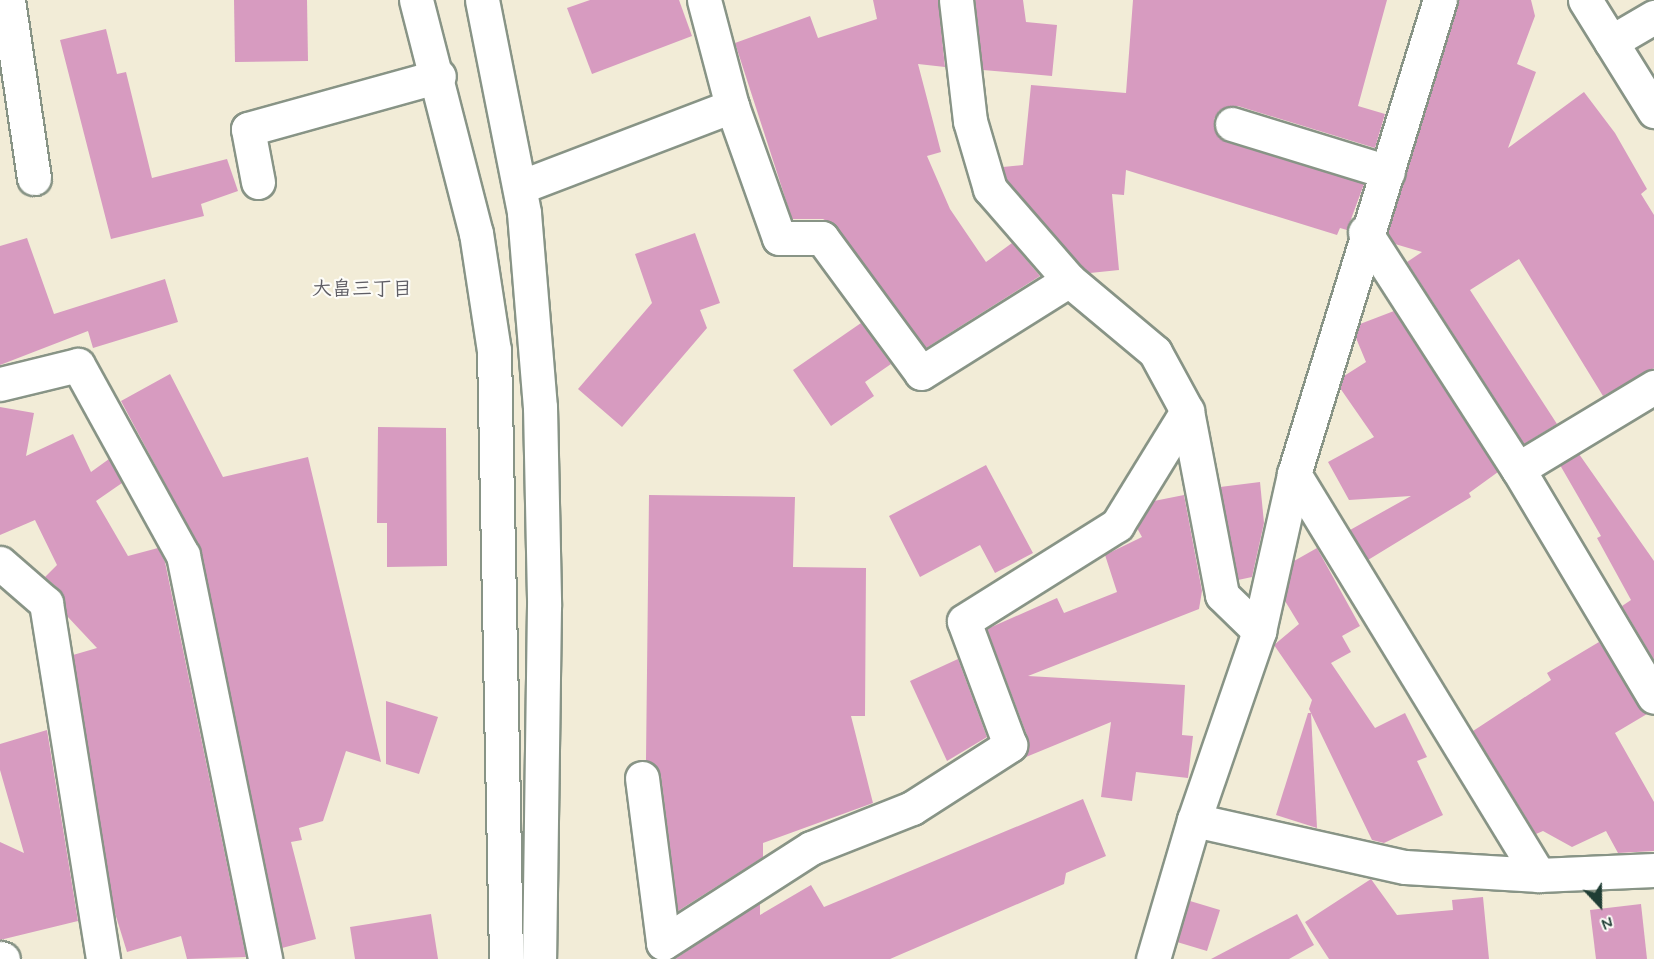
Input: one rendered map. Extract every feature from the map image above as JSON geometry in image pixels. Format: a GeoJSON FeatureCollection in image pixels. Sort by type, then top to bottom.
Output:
{"type":"FeatureCollection","features":[{"type":"Feature","properties":{"kind":"street"},"geometry":{"type":"LineString","coordinates":[[8,0],[34,178]]}},
{"type":"Feature","properties":{"kind":"street"},"geometry":{"type":"LineString","coordinates":[[416,0],[439,76],[476,232],[494,350],[506,959]]}},
{"type":"Feature","properties":{"kind":"street"},"geometry":{"type":"LineString","coordinates":[[482,0],[520,187],[540,407],[544,606],[539,959]]}},
{"type":"Feature","properties":{"kind":"street"},"geometry":{"type":"LineString","coordinates":[[704,0],[732,106],[779,238],[822,238],[921,374],[1069,280]]}},
{"type":"Feature","properties":{"kind":"street"},"geometry":{"type":"LineString","coordinates":[[956,0],[970,121],[990,189],[1069,280],[1155,352],[1187,411],[1222,595],[1259,631]]}},
{"type":"Feature","properties":{"kind":"street"},"geometry":{"type":"LineString","coordinates":[[1154,959],[1194,820],[1259,631],[1294,474],[1365,232],[1388,172],[1440,0]]}},
{"type":"Feature","properties":{"kind":"street"},"geometry":{"type":"LineString","coordinates":[[1585,0],[1654,111]]}},
{"type":"Feature","properties":{"kind":"street"},"geometry":{"type":"LineString","coordinates":[[1611,42],[1654,17]]}},
{"type":"Feature","properties":{"kind":"street"},"geometry":{"type":"LineString","coordinates":[[258,182],[248,129],[439,76]]}},
{"type":"Feature","properties":{"kind":"street"},"geometry":{"type":"LineString","coordinates":[[520,187],[732,106]]}},
{"type":"Feature","properties":{"kind":"street"},"geometry":{"type":"LineString","coordinates":[[1232,124],[1388,172]]}},
{"type":"Feature","properties":{"kind":"street"},"geometry":{"type":"LineString","coordinates":[[1365,232],[1518,469],[1654,697]]}},
{"type":"Feature","properties":{"kind":"street"},"geometry":{"type":"LineString","coordinates":[[0,384],[78,365],[183,555],[265,959]]}},
{"type":"Feature","properties":{"kind":"street"},"geometry":{"type":"LineString","coordinates":[[1518,469],[1654,387]]}},
{"type":"Feature","properties":{"kind":"street"},"geometry":{"type":"LineString","coordinates":[[642,778],[663,951],[811,848],[912,808],[1010,745],[964,621],[1117,525],[1187,411]]}},
{"type":"Feature","properties":{"kind":"street"},"geometry":{"type":"LineString","coordinates":[[1294,474],[1539,875]]}},
{"type":"Feature","properties":{"kind":"street"},"geometry":{"type":"LineString","coordinates":[[0,563],[46,603],[103,959]]}},
{"type":"Feature","properties":{"kind":"street"},"geometry":{"type":"LineString","coordinates":[[1194,820],[1405,867],[1539,875],[1654,870]]}},
{"type":"Feature","properties":{"kind":"building"},"geometry":{"type":"Polygon","coordinates":[[[234,0],[307,0],[308,61],[235,62],[234,0]]]}},
{"type":"Feature","properties":{"kind":"building"},"geometry":{"type":"Polygon","coordinates":[[[590,0],[679,0],[692,36],[592,74],[567,8],[590,0]]]}},
{"type":"Feature","properties":{"kind":"building"},"geometry":{"type":"Polygon","coordinates":[[[873,0],[938,0],[945,67],[918,64],[941,152],[927,156],[950,209],[986,262],[1012,243],[1040,276],[926,348],[837,227],[823,219],[792,219],[735,43],[810,16],[818,38],[877,19],[873,0]]]}},
{"type":"Feature","properties":{"kind":"building"},"geometry":{"type":"Polygon","coordinates":[[[975,0],[1023,0],[1026,22],[1057,25],[1052,76],[983,70],[975,0]]]}},
{"type":"Feature","properties":{"kind":"building"},"geometry":{"type":"Polygon","coordinates":[[[1133,0],[1387,0],[1358,106],[1385,114],[1375,148],[1238,106],[1220,110],[1214,119],[1218,136],[1226,142],[1364,184],[1347,230],[1340,228],[1337,235],[1126,170],[1124,195],[1112,194],[1119,270],[1090,273],[1082,267],[1007,180],[1003,167],[1023,165],[1031,85],[1126,93],[1133,0]]]}},
{"type":"Feature","properties":{"kind":"building"},"geometry":{"type":"Polygon","coordinates":[[[1458,0],[1531,0],[1535,16],[1517,64],[1536,72],[1508,148],[1584,92],[1615,133],[1647,189],[1641,194],[1654,215],[1654,368],[1603,396],[1519,259],[1470,290],[1557,424],[1524,444],[1407,262],[1422,252],[1395,244],[1388,233],[1458,0]]]}},
{"type":"Feature","properties":{"kind":"building"},"geometry":{"type":"Polygon","coordinates":[[[106,29],[117,74],[126,72],[152,178],[227,159],[238,191],[201,204],[204,216],[111,239],[60,40],[106,29]]]}},
{"type":"Feature","properties":{"kind":"building"},"geometry":{"type":"Polygon","coordinates":[[[695,233],[720,303],[700,310],[707,328],[622,427],[578,389],[652,303],[635,254],[695,233]]]}},
{"type":"Feature","properties":{"kind":"building"},"geometry":{"type":"Polygon","coordinates":[[[27,238],[54,314],[165,279],[178,322],[93,348],[88,331],[0,365],[0,246],[27,238]]]}},
{"type":"Feature","properties":{"kind":"building"},"geometry":{"type":"Polygon","coordinates":[[[1394,311],[1498,472],[1469,493],[1471,497],[1368,560],[1350,530],[1411,496],[1349,500],[1328,462],[1374,437],[1340,388],[1344,376],[1366,362],[1356,338],[1360,324],[1394,311]]]}},
{"type":"Feature","properties":{"kind":"building"},"geometry":{"type":"Polygon","coordinates":[[[861,323],[891,364],[865,382],[874,396],[831,426],[793,370],[861,323]]]}},
{"type":"Feature","properties":{"kind":"building"},"geometry":{"type":"Polygon","coordinates":[[[170,374],[223,477],[308,457],[381,762],[346,751],[323,821],[299,828],[302,840],[291,842],[316,939],[282,948],[201,551],[121,401],[170,374]]]}},
{"type":"Feature","properties":{"kind":"building"},"geometry":{"type":"Polygon","coordinates":[[[0,407],[34,413],[26,456],[73,434],[91,472],[109,459],[122,483],[96,501],[128,556],[158,548],[165,562],[246,957],[187,959],[181,936],[127,952],[114,910],[73,655],[97,648],[67,616],[59,589],[45,577],[57,565],[35,520],[0,535],[0,407]]]}},
{"type":"Feature","properties":{"kind":"building"},"geometry":{"type":"Polygon","coordinates":[[[378,427],[446,428],[447,566],[387,567],[387,523],[377,523],[378,427]]]}},
{"type":"Feature","properties":{"kind":"building"},"geometry":{"type":"Polygon","coordinates":[[[1579,454],[1654,561],[1654,660],[1622,606],[1631,600],[1597,538],[1601,536],[1560,465],[1579,454]]]}},
{"type":"Feature","properties":{"kind":"building"},"geometry":{"type":"Polygon","coordinates":[[[986,465],[1033,553],[995,573],[980,545],[920,577],[889,516],[986,465]]]}},
{"type":"Feature","properties":{"kind":"building"},"geometry":{"type":"Polygon","coordinates":[[[1260,482],[1264,523],[1252,577],[1238,580],[1220,487],[1260,482]]]}},
{"type":"Feature","properties":{"kind":"building"},"geometry":{"type":"Polygon","coordinates":[[[649,495],[795,497],[793,567],[866,568],[865,716],[851,716],[873,803],[763,843],[763,857],[678,911],[661,776],[646,760],[649,495]]]}},
{"type":"Feature","properties":{"kind":"building"},"geometry":{"type":"Polygon","coordinates":[[[1184,495],[1202,591],[1199,609],[1028,676],[1185,685],[1182,735],[1193,736],[1188,778],[1136,772],[1132,801],[1101,797],[1111,722],[1026,757],[1028,738],[987,629],[1057,598],[1064,613],[1117,592],[1105,555],[1142,537],[1137,528],[1154,501],[1184,495]]]}},
{"type":"Feature","properties":{"kind":"building"},"geometry":{"type":"Polygon","coordinates":[[[1317,548],[1360,626],[1342,636],[1351,652],[1331,663],[1375,728],[1405,713],[1427,757],[1417,761],[1443,815],[1384,843],[1372,840],[1309,709],[1312,700],[1274,645],[1299,624],[1285,601],[1294,561],[1317,548]]]}},
{"type":"Feature","properties":{"kind":"building"},"geometry":{"type":"Polygon","coordinates":[[[1599,642],[1647,714],[1615,733],[1654,802],[1654,851],[1618,853],[1606,831],[1572,847],[1543,831],[1536,834],[1473,731],[1551,680],[1547,673],[1599,642]]]}},
{"type":"Feature","properties":{"kind":"building"},"geometry":{"type":"Polygon","coordinates":[[[958,659],[987,737],[947,761],[910,681],[958,659]]]}},
{"type":"Feature","properties":{"kind":"building"},"geometry":{"type":"Polygon","coordinates":[[[386,701],[438,717],[419,774],[386,764],[386,701]]]}},
{"type":"Feature","properties":{"kind":"building"},"geometry":{"type":"Polygon","coordinates":[[[1308,713],[1311,713],[1317,828],[1276,815],[1308,713]]]}},
{"type":"Feature","properties":{"kind":"building"},"geometry":{"type":"Polygon","coordinates":[[[47,730],[78,921],[0,940],[0,842],[24,853],[0,770],[0,744],[47,730]]]}},
{"type":"Feature","properties":{"kind":"building"},"geometry":{"type":"Polygon","coordinates":[[[1083,799],[1106,856],[1066,873],[1064,884],[890,959],[675,959],[760,903],[760,915],[811,885],[824,907],[1083,799]]]}},
{"type":"Feature","properties":{"kind":"building"},"geometry":{"type":"Polygon","coordinates":[[[1371,879],[1397,915],[1453,910],[1452,900],[1483,897],[1489,959],[1329,959],[1305,922],[1371,879]]]}},
{"type":"Feature","properties":{"kind":"building"},"geometry":{"type":"Polygon","coordinates":[[[1190,901],[1220,910],[1207,951],[1177,942],[1190,901]]]}},
{"type":"Feature","properties":{"kind":"building"},"geometry":{"type":"Polygon","coordinates":[[[1641,904],[1647,959],[1596,959],[1590,910],[1641,904]]]}},
{"type":"Feature","properties":{"kind":"building"},"geometry":{"type":"Polygon","coordinates":[[[431,914],[438,959],[355,959],[350,927],[431,914]]]}},
{"type":"Feature","properties":{"kind":"building"},"geometry":{"type":"Polygon","coordinates":[[[1297,914],[1314,945],[1289,959],[1211,959],[1297,914]]]}},
{"type":"Feature","properties":{"kind":"district","name":"大畠三丁目"},"geometry":{"type":"Point","coordinates":[362,289]}}]}
